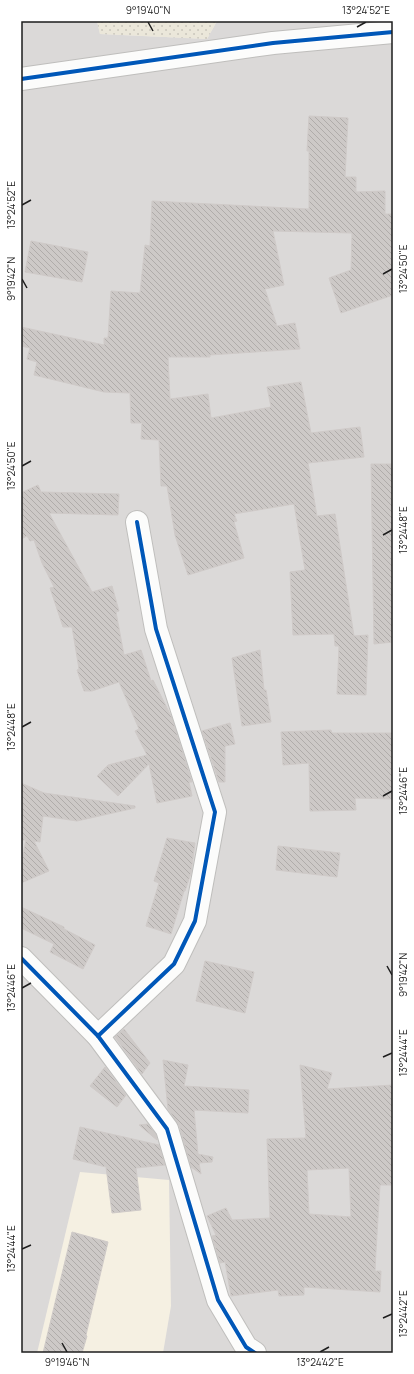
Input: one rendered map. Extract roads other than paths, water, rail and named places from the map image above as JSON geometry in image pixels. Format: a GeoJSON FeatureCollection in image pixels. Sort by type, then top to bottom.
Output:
{"type":"FeatureCollection","features":[{"type":"Feature","properties":{"kind":"street"},"geometry":{"type":"LineString","coordinates":[[21,79],[273,43],[393,32]]}},
{"type":"Feature","properties":{"kind":"street"},"geometry":{"type":"LineString","coordinates":[[98,1036],[174,964],[194,921],[215,812],[156,629],[137,522]]}},
{"type":"Feature","properties":{"kind":"street"},"geometry":{"type":"LineString","coordinates":[[21,958],[98,1036],[167,1129],[218,1300],[250,1351]]}}]}
